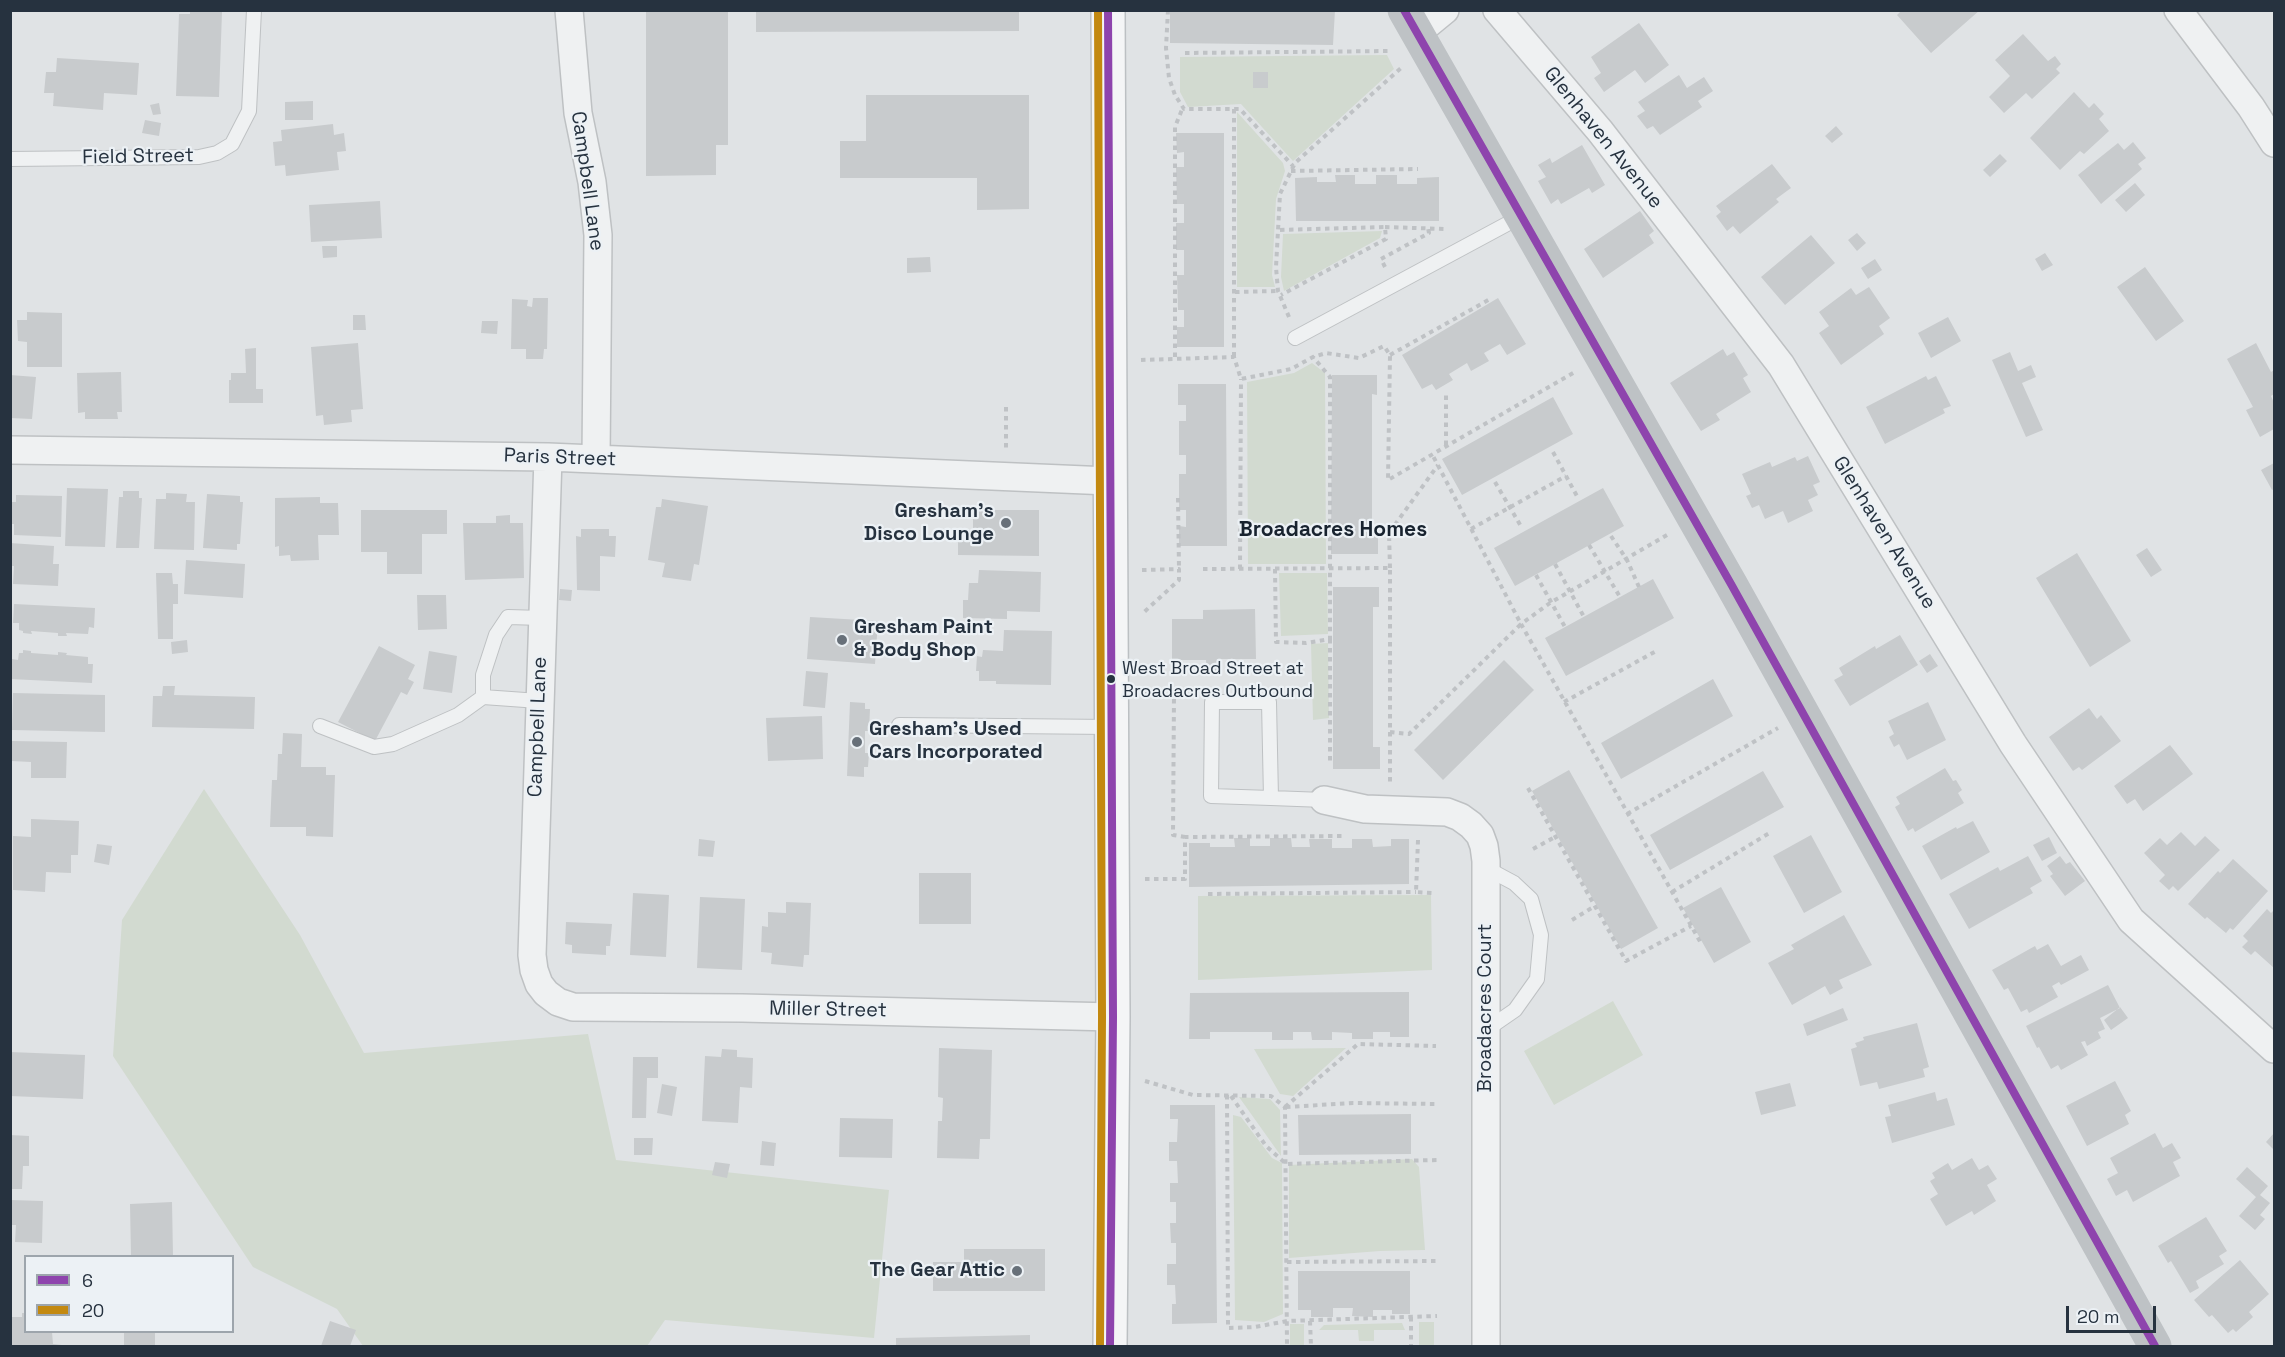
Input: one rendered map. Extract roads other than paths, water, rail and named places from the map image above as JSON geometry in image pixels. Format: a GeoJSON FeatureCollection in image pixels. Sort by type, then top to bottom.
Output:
{"type":"FeatureCollection","features":[{"type":"Feature","properties":{"kind":"main road"},"geometry":{"type":"LineString","coordinates":[[1108,10],[1113,1017],[1110,1347]]}},
{"type":"Feature","properties":{"kind":"street","name":"Campbell Lane"},"geometry":{"type":"LineString","coordinates":[[569,10],[578,113],[592,182],[598,235],[596,459]]}},
{"type":"Feature","properties":{"kind":"street"},"geometry":{"type":"LineString","coordinates":[[1445,10],[1410,22],[1731,584],[2155,1347]]}},
{"type":"Feature","properties":{"kind":"street","name":"Glenhaven Avenue"},"geometry":{"type":"LineString","coordinates":[[1497,10],[1600,130],[1781,365],[2013,744],[2131,920],[2274,1049]]}},
{"type":"Feature","properties":{"kind":"street"},"geometry":{"type":"LineString","coordinates":[[2178,10],[2251,107],[2274,143]]}},
{"type":"Feature","properties":{"kind":"street","name":"Paris Street"},"geometry":{"type":"LineString","coordinates":[[10,450],[548,457],[1109,481]]}},
{"type":"Feature","properties":{"kind":"street","name":"Campbell Lane"},"geometry":{"type":"LineString","coordinates":[[546,993],[539,984],[532,955],[548,457]]}},
{"type":"Feature","properties":{"kind":"street","name":"Broadacres Court"},"geometry":{"type":"LineString","coordinates":[[1324,800],[1365,809],[1447,812],[1460,816],[1479,835],[1484,846],[1486,868],[1486,1347]]}},
{"type":"Feature","properties":{"kind":"street","name":"Miller Street"},"geometry":{"type":"LineString","coordinates":[[546,993],[558,1002],[573,1007],[742,1008],[1113,1017]]}},
{"type":"Feature","properties":{"kind":"lane","name":"Field Street"},"geometry":{"type":"LineString","coordinates":[[10,159],[199,157],[217,153],[232,144],[249,111],[254,10]]}},
{"type":"Feature","properties":{"kind":"lane"},"geometry":{"type":"LineString","coordinates":[[1295,338],[1520,217]]}},
{"type":"Feature","properties":{"kind":"lane"},"geometry":{"type":"LineString","coordinates":[[483,696],[483,675],[496,635],[508,617],[542,618]]}},
{"type":"Feature","properties":{"kind":"lane"},"geometry":{"type":"LineString","coordinates":[[320,726],[374,747],[393,744],[458,715],[483,696],[539,701]]}},
{"type":"Feature","properties":{"kind":"lane"},"geometry":{"type":"LineString","coordinates":[[1271,798],[1269,702],[1212,702],[1211,796],[1324,800]]}},
{"type":"Feature","properties":{"kind":"lane"},"geometry":{"type":"LineString","coordinates":[[899,725],[1111,727]]}},
{"type":"Feature","properties":{"kind":"lane"},"geometry":{"type":"LineString","coordinates":[[1486,868],[1514,883],[1531,899],[1541,935],[1537,979],[1515,1010],[1486,1030]]}},
{"type":"Feature","properties":{"kind":"place","name":"Gresham's Disco Lounge"},"geometry":{"type":"Point","coordinates":[1006,523]}},
{"type":"Feature","properties":{"kind":"place","name":"Gresham Paint & Body Shop"},"geometry":{"type":"Point","coordinates":[842,640]}},
{"type":"Feature","properties":{"kind":"place","name":"West Broad Street at Broadacres Outbound"},"geometry":{"type":"Point","coordinates":[1111,679]}},
{"type":"Feature","properties":{"kind":"place","name":"Gresham's Used Cars Incorporated"},"geometry":{"type":"Point","coordinates":[857,742]}},
{"type":"Feature","properties":{"kind":"place","name":"The Gear Attic"},"geometry":{"type":"Point","coordinates":[1017,1271]}},
{"type":"Feature","properties":{"kind":"district","name":"Broadacres Homes"},"geometry":{"type":"Point","coordinates":[1333,530]}}]}
